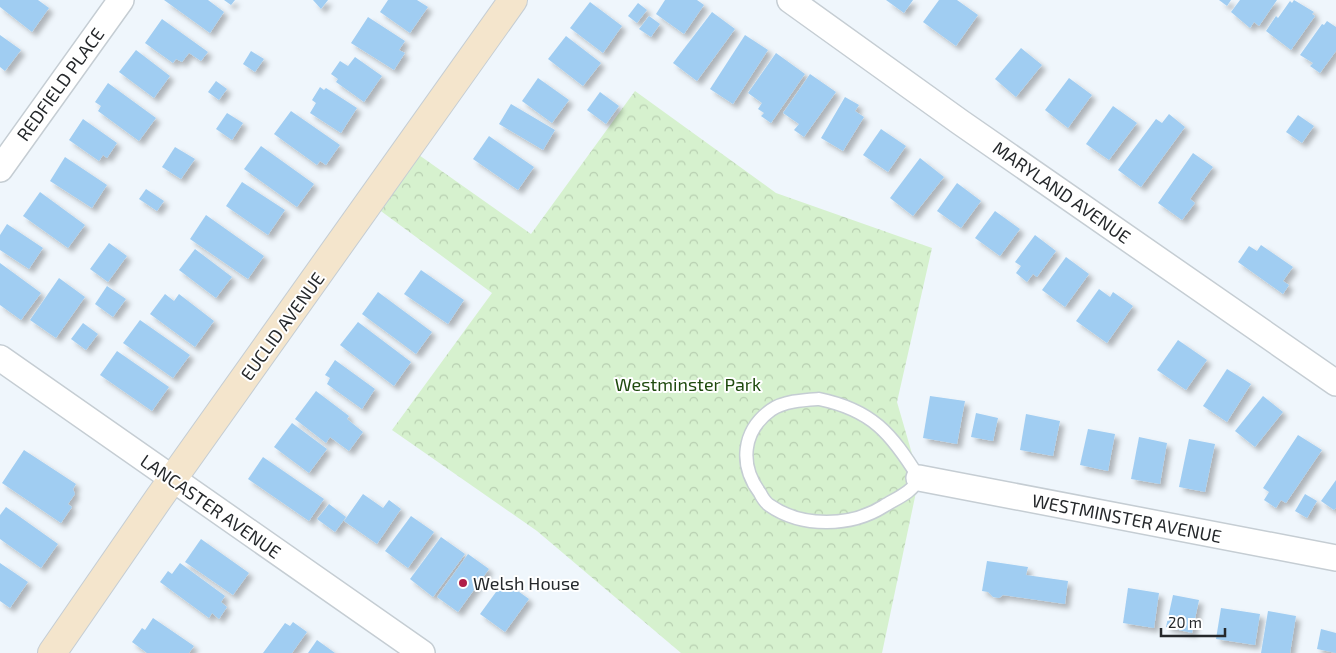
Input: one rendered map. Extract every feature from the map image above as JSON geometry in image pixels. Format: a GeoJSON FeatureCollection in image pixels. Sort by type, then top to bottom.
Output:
{"type":"FeatureCollection","features":[{"type":"Feature","properties":{"kind":"street","name":"REDFIELD PLACE"},"geometry":{"type":"LineString","coordinates":[[0,169],[121,0]]}},
{"type":"Feature","properties":{"kind":"street","name":"EUCLID AVENUE"},"geometry":{"type":"LineString","coordinates":[[52,653],[173,479],[513,0]]}},
{"type":"Feature","properties":{"kind":"street","name":"MARYLAND AVENUE"},"geometry":{"type":"LineString","coordinates":[[790,0],[960,122],[1336,383]]}},
{"type":"Feature","properties":{"kind":"street","name":"LANCASTER AVENUE"},"geometry":{"type":"LineString","coordinates":[[0,358],[422,653]]}},
{"type":"Feature","properties":{"kind":"street","name":"WESTMINSTER AVENUE"},"geometry":{"type":"LineString","coordinates":[[919,478],[1336,558]]}},
{"type":"Feature","properties":{"kind":"lane"},"geometry":{"type":"LineString","coordinates":[[819,399],[840,403],[864,413],[899,446],[919,478],[915,487],[871,515],[845,521],[816,522],[796,518],[768,504],[751,482],[746,459],[746,446],[755,425],[772,409],[796,401],[819,399]]}},
{"type":"Feature","properties":{"kind":"green space","name":"Westminster Park"},"geometry":{"type":"Polygon","coordinates":[[[635,91],[776,193],[932,248],[897,402],[919,478],[882,653],[681,653],[537,531],[392,430],[492,293],[370,203],[409,148],[531,234],[635,91]]]}},
{"type":"Feature","properties":{"kind":"building"},"geometry":{"type":"Polygon","coordinates":[[[0,0],[38,0],[49,8],[32,32],[0,7],[0,0]]]}},
{"type":"Feature","properties":{"kind":"building"},"geometry":{"type":"Polygon","coordinates":[[[164,0],[208,0],[224,12],[210,33],[164,0]]]}},
{"type":"Feature","properties":{"kind":"building"},"geometry":{"type":"Polygon","coordinates":[[[224,0],[235,0],[231,5],[224,0]]]}},
{"type":"Feature","properties":{"kind":"building"},"geometry":{"type":"Polygon","coordinates":[[[313,0],[328,0],[321,9],[313,0]]]}},
{"type":"Feature","properties":{"kind":"building"},"geometry":{"type":"Polygon","coordinates":[[[388,0],[417,0],[428,7],[410,33],[380,12],[388,0]]]}},
{"type":"Feature","properties":{"kind":"building"},"geometry":{"type":"Polygon","coordinates":[[[665,0],[697,0],[704,5],[684,34],[656,14],[665,0]]]}},
{"type":"Feature","properties":{"kind":"building"},"geometry":{"type":"Polygon","coordinates":[[[886,0],[913,0],[904,13],[886,0]]]}},
{"type":"Feature","properties":{"kind":"building"},"geometry":{"type":"Polygon","coordinates":[[[939,0],[957,0],[978,15],[956,46],[923,22],[939,0]]]}},
{"type":"Feature","properties":{"kind":"building"},"geometry":{"type":"Polygon","coordinates":[[[1219,0],[1231,0],[1227,6],[1219,0]]]}},
{"type":"Feature","properties":{"kind":"building"},"geometry":{"type":"Polygon","coordinates":[[[1240,0],[1277,0],[1259,26],[1254,22],[1250,28],[1231,12],[1240,0]]]}},
{"type":"Feature","properties":{"kind":"building"},"geometry":{"type":"Polygon","coordinates":[[[1294,0],[1314,12],[1312,14],[1315,16],[1291,50],[1266,31],[1276,16],[1278,18],[1290,1],[1292,3],[1294,0]]]}},
{"type":"Feature","properties":{"kind":"building"},"geometry":{"type":"Polygon","coordinates":[[[590,2],[622,26],[603,53],[570,28],[590,2]]]}},
{"type":"Feature","properties":{"kind":"building"},"geometry":{"type":"Polygon","coordinates":[[[638,3],[647,10],[637,23],[628,16],[638,3]]]}},
{"type":"Feature","properties":{"kind":"building"},"geometry":{"type":"Polygon","coordinates":[[[712,12],[735,29],[697,81],[673,63],[712,12]]]}},
{"type":"Feature","properties":{"kind":"building"},"geometry":{"type":"Polygon","coordinates":[[[649,16],[660,24],[651,37],[639,29],[649,16]]]}},
{"type":"Feature","properties":{"kind":"building"},"geometry":{"type":"Polygon","coordinates":[[[368,17],[405,41],[399,50],[405,53],[394,70],[351,43],[368,17]]]}},
{"type":"Feature","properties":{"kind":"building"},"geometry":{"type":"Polygon","coordinates":[[[162,19],[208,52],[201,61],[189,53],[182,62],[176,59],[173,63],[145,43],[162,19]]]}},
{"type":"Feature","properties":{"kind":"building"},"geometry":{"type":"Polygon","coordinates":[[[1327,21],[1336,27],[1336,51],[1320,73],[1310,66],[1313,63],[1300,55],[1322,24],[1324,25],[1327,21]]]}},
{"type":"Feature","properties":{"kind":"building"},"geometry":{"type":"Polygon","coordinates":[[[0,35],[21,50],[5,71],[0,67],[0,35]]]}},
{"type":"Feature","properties":{"kind":"building"},"geometry":{"type":"Polygon","coordinates":[[[745,35],[768,50],[733,104],[710,89],[745,35]]]}},
{"type":"Feature","properties":{"kind":"building"},"geometry":{"type":"Polygon","coordinates":[[[566,36],[601,63],[583,86],[548,59],[566,36]]]}},
{"type":"Feature","properties":{"kind":"building"},"geometry":{"type":"Polygon","coordinates":[[[1021,48],[1042,65],[1016,97],[995,79],[1021,48]]]}},
{"type":"Feature","properties":{"kind":"building"},"geometry":{"type":"Polygon","coordinates":[[[136,50],[170,76],[154,98],[119,72],[136,50]]]}},
{"type":"Feature","properties":{"kind":"building"},"geometry":{"type":"Polygon","coordinates":[[[251,51],[264,59],[255,72],[243,64],[251,51]]]}},
{"type":"Feature","properties":{"kind":"building"},"geometry":{"type":"Polygon","coordinates":[[[776,53],[805,74],[771,123],[761,116],[764,113],[758,109],[762,103],[748,93],[776,53]]]}},
{"type":"Feature","properties":{"kind":"building"},"geometry":{"type":"Polygon","coordinates":[[[355,57],[382,76],[364,102],[336,82],[338,79],[331,74],[340,61],[348,66],[355,57]]]}},
{"type":"Feature","properties":{"kind":"building"},"geometry":{"type":"Polygon","coordinates":[[[810,74],[836,92],[804,137],[794,130],[799,124],[783,113],[810,74]]]}},
{"type":"Feature","properties":{"kind":"building"},"geometry":{"type":"Polygon","coordinates":[[[538,78],[569,100],[552,123],[522,101],[538,78]]]}},
{"type":"Feature","properties":{"kind":"building"},"geometry":{"type":"Polygon","coordinates":[[[1069,78],[1092,95],[1068,128],[1045,110],[1069,78]]]}},
{"type":"Feature","properties":{"kind":"building"},"geometry":{"type":"Polygon","coordinates":[[[216,81],[227,89],[219,100],[208,92],[216,81]]]}},
{"type":"Feature","properties":{"kind":"building"},"geometry":{"type":"Polygon","coordinates":[[[108,83],[156,118],[139,141],[98,111],[101,106],[95,102],[108,83]]]}},
{"type":"Feature","properties":{"kind":"building"},"geometry":{"type":"Polygon","coordinates":[[[320,87],[324,90],[326,88],[357,108],[341,133],[310,113],[316,103],[312,100],[320,87]]]}},
{"type":"Feature","properties":{"kind":"building"},"geometry":{"type":"Polygon","coordinates":[[[600,92],[619,106],[606,124],[587,110],[600,92]]]}},
{"type":"Feature","properties":{"kind":"building"},"geometry":{"type":"Polygon","coordinates":[[[845,97],[859,105],[855,111],[864,117],[843,151],[821,138],[845,97]]]}},
{"type":"Feature","properties":{"kind":"building"},"geometry":{"type":"Polygon","coordinates":[[[511,104],[555,130],[543,150],[499,124],[511,104]]]}},
{"type":"Feature","properties":{"kind":"building"},"geometry":{"type":"Polygon","coordinates":[[[1113,106],[1137,123],[1109,160],[1086,144],[1113,106]]]}},
{"type":"Feature","properties":{"kind":"building"},"geometry":{"type":"Polygon","coordinates":[[[291,111],[340,145],[326,165],[320,161],[317,165],[274,134],[291,111]]]}},
{"type":"Feature","properties":{"kind":"building"},"geometry":{"type":"Polygon","coordinates":[[[227,113],[243,123],[232,140],[216,129],[227,113]]]}},
{"type":"Feature","properties":{"kind":"building"},"geometry":{"type":"Polygon","coordinates":[[[1169,114],[1185,127],[1141,187],[1118,170],[1156,119],[1162,123],[1169,114]]]}},
{"type":"Feature","properties":{"kind":"building"},"geometry":{"type":"Polygon","coordinates":[[[1298,115],[1314,126],[1302,143],[1286,132],[1298,115]]]}},
{"type":"Feature","properties":{"kind":"building"},"geometry":{"type":"Polygon","coordinates":[[[83,119],[117,143],[107,158],[103,155],[99,161],[69,140],[83,119]]]}},
{"type":"Feature","properties":{"kind":"building"},"geometry":{"type":"Polygon","coordinates":[[[881,129],[906,146],[888,172],[863,155],[881,129]]]}},
{"type":"Feature","properties":{"kind":"building"},"geometry":{"type":"Polygon","coordinates":[[[489,136],[534,167],[518,190],[473,159],[489,136]]]}},
{"type":"Feature","properties":{"kind":"building"},"geometry":{"type":"Polygon","coordinates":[[[261,146],[314,184],[297,207],[244,169],[261,146]]]}},
{"type":"Feature","properties":{"kind":"building"},"geometry":{"type":"Polygon","coordinates":[[[175,147],[195,159],[181,179],[162,167],[175,147]]]}},
{"type":"Feature","properties":{"kind":"building"},"geometry":{"type":"Polygon","coordinates":[[[1193,153],[1213,167],[1190,199],[1195,203],[1182,220],[1158,203],[1193,153]]]}},
{"type":"Feature","properties":{"kind":"building"},"geometry":{"type":"Polygon","coordinates":[[[65,157],[107,185],[92,208],[50,181],[65,157]]]}},
{"type":"Feature","properties":{"kind":"building"},"geometry":{"type":"Polygon","coordinates":[[[920,158],[944,177],[913,216],[890,198],[920,158]]]}},
{"type":"Feature","properties":{"kind":"building"},"geometry":{"type":"Polygon","coordinates":[[[242,182],[285,210],[268,235],[226,206],[242,182]]]}},
{"type":"Feature","properties":{"kind":"building"},"geometry":{"type":"Polygon","coordinates":[[[957,183],[981,201],[961,228],[937,211],[957,183]]]}},
{"type":"Feature","properties":{"kind":"building"},"geometry":{"type":"Polygon","coordinates":[[[146,189],[164,201],[157,211],[139,199],[146,189]]]}},
{"type":"Feature","properties":{"kind":"building"},"geometry":{"type":"Polygon","coordinates":[[[40,192],[85,225],[68,248],[23,216],[40,192]]]}},
{"type":"Feature","properties":{"kind":"building"},"geometry":{"type":"Polygon","coordinates":[[[995,211],[1020,229],[1000,256],[975,238],[995,211]]]}},
{"type":"Feature","properties":{"kind":"building"},"geometry":{"type":"Polygon","coordinates":[[[206,215],[264,256],[248,279],[190,239],[206,215]]]}},
{"type":"Feature","properties":{"kind":"building"},"geometry":{"type":"Polygon","coordinates":[[[7,224],[43,248],[29,269],[0,250],[0,235],[7,224]]]}},
{"type":"Feature","properties":{"kind":"building"},"geometry":{"type":"Polygon","coordinates":[[[1035,235],[1056,251],[1037,277],[1033,274],[1027,282],[1016,273],[1021,266],[1015,262],[1035,235]]]}},
{"type":"Feature","properties":{"kind":"building"},"geometry":{"type":"Polygon","coordinates":[[[109,243],[127,256],[108,282],[90,269],[109,243]]]}},
{"type":"Feature","properties":{"kind":"building"},"geometry":{"type":"Polygon","coordinates":[[[1261,245],[1293,267],[1283,281],[1289,285],[1283,294],[1238,262],[1249,246],[1257,251],[1261,245]]]}},
{"type":"Feature","properties":{"kind":"building"},"geometry":{"type":"Polygon","coordinates":[[[195,249],[232,277],[216,298],[179,270],[195,249]]]}},
{"type":"Feature","properties":{"kind":"building"},"geometry":{"type":"Polygon","coordinates":[[[1066,257],[1089,274],[1065,307],[1042,290],[1066,257]]]}},
{"type":"Feature","properties":{"kind":"building"},"geometry":{"type":"Polygon","coordinates":[[[0,263],[41,293],[21,320],[0,305],[0,263]]]}},
{"type":"Feature","properties":{"kind":"building"},"geometry":{"type":"Polygon","coordinates":[[[421,270],[464,300],[448,324],[404,294],[421,270]]]}},
{"type":"Feature","properties":{"kind":"building"},"geometry":{"type":"Polygon","coordinates":[[[59,278],[85,297],[56,338],[30,320],[59,278]]]}},
{"type":"Feature","properties":{"kind":"building"},"geometry":{"type":"Polygon","coordinates":[[[107,286],[126,299],[113,317],[95,304],[107,286]]]}},
{"type":"Feature","properties":{"kind":"building"},"geometry":{"type":"Polygon","coordinates":[[[1099,289],[1110,297],[1113,292],[1133,306],[1107,343],[1076,321],[1099,289]]]}},
{"type":"Feature","properties":{"kind":"building"},"geometry":{"type":"Polygon","coordinates":[[[378,292],[432,332],[416,354],[362,314],[378,292]]]}},
{"type":"Feature","properties":{"kind":"building"},"geometry":{"type":"Polygon","coordinates":[[[165,294],[174,301],[179,294],[214,321],[195,347],[150,314],[165,294]]]}},
{"type":"Feature","properties":{"kind":"building"},"geometry":{"type":"Polygon","coordinates":[[[140,320],[190,355],[173,378],[123,343],[140,320]]]}},
{"type":"Feature","properties":{"kind":"building"},"geometry":{"type":"Polygon","coordinates":[[[358,322],[411,362],[394,386],[340,345],[358,322]]]}},
{"type":"Feature","properties":{"kind":"building"},"geometry":{"type":"Polygon","coordinates":[[[83,323],[98,334],[86,350],[71,339],[83,323]]]}},
{"type":"Feature","properties":{"kind":"building"},"geometry":{"type":"Polygon","coordinates":[[[1178,340],[1207,360],[1186,390],[1157,370],[1178,340]]]}},
{"type":"Feature","properties":{"kind":"building"},"geometry":{"type":"Polygon","coordinates":[[[117,351],[169,387],[152,411],[100,375],[117,351]]]}},
{"type":"Feature","properties":{"kind":"building"},"geometry":{"type":"Polygon","coordinates":[[[335,360],[375,389],[362,409],[327,384],[330,378],[325,375],[335,360]]]}},
{"type":"Feature","properties":{"kind":"building"},"geometry":{"type":"Polygon","coordinates":[[[1227,369],[1251,384],[1227,422],[1203,406],[1227,369]]]}},
{"type":"Feature","properties":{"kind":"building"},"geometry":{"type":"Polygon","coordinates":[[[316,391],[349,416],[347,419],[363,432],[349,451],[330,437],[326,443],[295,419],[316,391]]]}},
{"type":"Feature","properties":{"kind":"building"},"geometry":{"type":"Polygon","coordinates":[[[930,396],[965,401],[957,444],[923,438],[930,396]]]}},
{"type":"Feature","properties":{"kind":"building"},"geometry":{"type":"Polygon","coordinates":[[[1263,396],[1283,412],[1255,447],[1235,431],[1263,396]]]}},
{"type":"Feature","properties":{"kind":"building"},"geometry":{"type":"Polygon","coordinates":[[[976,413],[998,418],[993,441],[971,437],[976,413]]]}},
{"type":"Feature","properties":{"kind":"building"},"geometry":{"type":"Polygon","coordinates":[[[1026,414],[1060,421],[1053,456],[1020,450],[1026,414]]]}},
{"type":"Feature","properties":{"kind":"building"},"geometry":{"type":"Polygon","coordinates":[[[292,423],[327,449],[309,473],[274,447],[292,423]]]}},
{"type":"Feature","properties":{"kind":"building"},"geometry":{"type":"Polygon","coordinates":[[[1088,429],[1115,434],[1108,471],[1080,465],[1088,429]]]}},
{"type":"Feature","properties":{"kind":"building"},"geometry":{"type":"Polygon","coordinates":[[[1298,435],[1322,450],[1286,503],[1281,500],[1276,508],[1264,500],[1269,492],[1263,488],[1298,435]]]}},
{"type":"Feature","properties":{"kind":"building"},"geometry":{"type":"Polygon","coordinates":[[[1139,437],[1167,443],[1160,484],[1131,479],[1139,437]]]}},
{"type":"Feature","properties":{"kind":"building"},"geometry":{"type":"Polygon","coordinates":[[[1189,439],[1215,444],[1205,492],[1179,487],[1189,439]]]}},
{"type":"Feature","properties":{"kind":"building"},"geometry":{"type":"Polygon","coordinates":[[[24,450],[76,484],[73,489],[75,494],[68,504],[72,507],[61,523],[2,483],[24,450]]]}},
{"type":"Feature","properties":{"kind":"building"},"geometry":{"type":"Polygon","coordinates":[[[263,457],[324,499],[309,521],[248,479],[263,457]]]}},
{"type":"Feature","properties":{"kind":"building"},"geometry":{"type":"Polygon","coordinates":[[[1336,480],[1336,508],[1334,510],[1321,501],[1336,480]]]}},
{"type":"Feature","properties":{"kind":"building"},"geometry":{"type":"Polygon","coordinates":[[[363,494],[383,508],[389,500],[401,509],[377,544],[344,521],[363,494]]]}},
{"type":"Feature","properties":{"kind":"building"},"geometry":{"type":"Polygon","coordinates":[[[1305,494],[1317,501],[1307,518],[1295,511],[1305,494]]]}},
{"type":"Feature","properties":{"kind":"building"},"geometry":{"type":"Polygon","coordinates":[[[329,504],[346,517],[335,532],[317,519],[329,504]]]}},
{"type":"Feature","properties":{"kind":"building"},"geometry":{"type":"Polygon","coordinates":[[[6,507],[58,544],[41,568],[0,539],[0,515],[6,507]]]}},
{"type":"Feature","properties":{"kind":"building"},"geometry":{"type":"Polygon","coordinates":[[[411,516],[434,532],[408,568],[385,551],[411,516]]]}},
{"type":"Feature","properties":{"kind":"building"},"geometry":{"type":"Polygon","coordinates":[[[441,537],[465,554],[433,597],[410,579],[441,537]]]}},
{"type":"Feature","properties":{"kind":"building"},"geometry":{"type":"Polygon","coordinates":[[[201,539],[249,573],[233,595],[185,562],[201,539]]]}},
{"type":"Feature","properties":{"kind":"building","name":"Welsh House"},"geometry":{"type":"Polygon","coordinates":[[[468,554],[489,569],[458,612],[437,597],[468,554]]]}},
{"type":"Feature","properties":{"kind":"building"},"geometry":{"type":"Polygon","coordinates":[[[987,561],[1028,567],[1026,575],[1068,581],[1065,604],[1003,595],[999,598],[982,591],[987,561]]]}},
{"type":"Feature","properties":{"kind":"building"},"geometry":{"type":"Polygon","coordinates":[[[0,563],[28,582],[10,608],[0,601],[0,563]]]}},
{"type":"Feature","properties":{"kind":"building"},"geometry":{"type":"Polygon","coordinates":[[[180,563],[225,596],[221,602],[227,607],[219,619],[212,613],[209,618],[160,582],[168,571],[172,574],[180,563]]]}},
{"type":"Feature","properties":{"kind":"building"},"geometry":{"type":"Polygon","coordinates":[[[504,581],[529,599],[505,632],[480,614],[504,581]]]}},
{"type":"Feature","properties":{"kind":"building"},"geometry":{"type":"Polygon","coordinates":[[[1128,588],[1159,593],[1154,628],[1123,623],[1128,588]]]}},
{"type":"Feature","properties":{"kind":"building"},"geometry":{"type":"Polygon","coordinates":[[[1173,595],[1199,600],[1192,633],[1166,627],[1173,595]]]}},
{"type":"Feature","properties":{"kind":"building"},"geometry":{"type":"Polygon","coordinates":[[[1221,608],[1260,614],[1255,645],[1216,639],[1221,608]]]}},
{"type":"Feature","properties":{"kind":"building"},"geometry":{"type":"Polygon","coordinates":[[[1268,611],[1296,616],[1290,653],[1261,653],[1268,611]]]}},
{"type":"Feature","properties":{"kind":"building"},"geometry":{"type":"Polygon","coordinates":[[[153,618],[194,646],[189,653],[147,653],[132,642],[142,628],[145,630],[153,618]]]}},
{"type":"Feature","properties":{"kind":"building"},"geometry":{"type":"Polygon","coordinates":[[[293,622],[307,632],[292,653],[263,653],[285,623],[290,626],[293,622]]]}},
{"type":"Feature","properties":{"kind":"building"},"geometry":{"type":"Polygon","coordinates":[[[1321,629],[1336,633],[1336,653],[1317,649],[1321,629]]]}},
{"type":"Feature","properties":{"kind":"building"},"geometry":{"type":"Polygon","coordinates":[[[317,640],[335,653],[308,653],[317,640]]]}},
{"type":"Feature","properties":{"kind":"place","name":"Welsh House"},"geometry":{"type":"Point","coordinates":[463,583]}}]}
